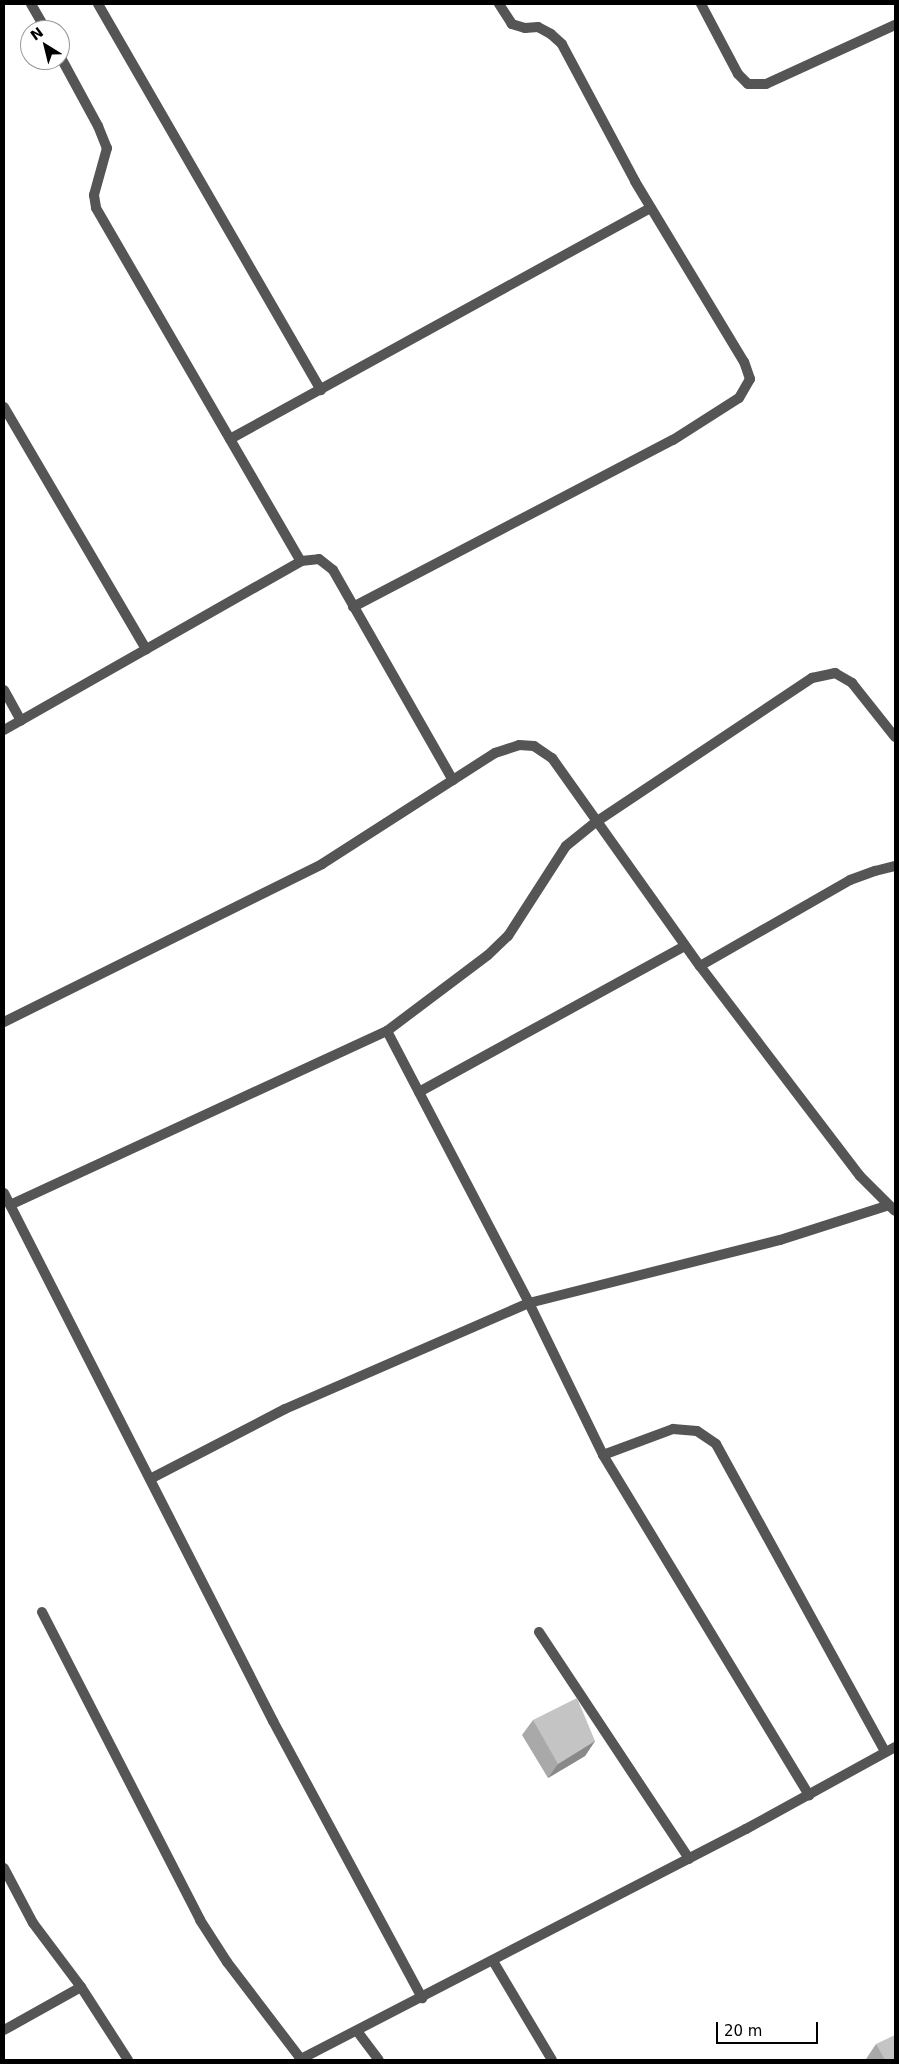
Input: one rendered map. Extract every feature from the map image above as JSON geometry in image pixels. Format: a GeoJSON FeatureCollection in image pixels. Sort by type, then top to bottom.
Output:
{"type":"FeatureCollection","features":[{"type":"Feature","properties":{"kind":"street"},"geometry":{"type":"LineString","coordinates":[[32,4],[41,20]]}},
{"type":"Feature","properties":{"kind":"street"},"geometry":{"type":"LineString","coordinates":[[98,4],[321,390]]}},
{"type":"Feature","properties":{"kind":"street"},"geometry":{"type":"LineString","coordinates":[[353,607],[673,440],[739,398],[750,379],[744,362],[651,208],[562,44],[551,34],[538,27],[525,28],[512,24],[499,4]]}},
{"type":"Feature","properties":{"kind":"street"},"geometry":{"type":"LineString","coordinates":[[701,4],[738,74],[748,84],[766,84],[895,25]]}},
{"type":"Feature","properties":{"kind":"street"},"geometry":{"type":"LineString","coordinates":[[68,70],[98,126],[106,148],[94,195],[96,208],[300,561]]}},
{"type":"Feature","properties":{"kind":"street"},"geometry":{"type":"LineString","coordinates":[[230,439],[651,208]]}},
{"type":"Feature","properties":{"kind":"street"},"geometry":{"type":"LineString","coordinates":[[4,406],[146,650]]}},
{"type":"Feature","properties":{"kind":"street"},"geometry":{"type":"LineString","coordinates":[[4,730],[300,561],[319,559],[333,570],[453,780]]}},
{"type":"Feature","properties":{"kind":"street"},"geometry":{"type":"LineString","coordinates":[[10,1205],[387,1031],[488,955],[508,936],[566,846],[596,822],[812,678],[834,673],[852,683],[895,737]]}},
{"type":"Feature","properties":{"kind":"street"},"geometry":{"type":"LineString","coordinates":[[4,690],[21,721]]}},
{"type":"Feature","properties":{"kind":"street"},"geometry":{"type":"LineString","coordinates":[[4,1022],[322,864],[495,753],[519,745],[534,746],[552,758],[700,966],[860,1176],[892,1208],[780,1240],[529,1303],[285,1409],[150,1478]]}},
{"type":"Feature","properties":{"kind":"street"},"geometry":{"type":"LineString","coordinates":[[700,966],[850,880],[875,870],[895,866]]}},
{"type":"Feature","properties":{"kind":"street"},"geometry":{"type":"LineString","coordinates":[[419,1092],[685,946]]}},
{"type":"Feature","properties":{"kind":"street"},"geometry":{"type":"LineString","coordinates":[[387,1031],[529,1303],[604,1456],[809,1795]]}},
{"type":"Feature","properties":{"kind":"street"},"geometry":{"type":"LineString","coordinates":[[4,1192],[274,1721],[422,1998]]}},
{"type":"Feature","properties":{"kind":"street"},"geometry":{"type":"LineString","coordinates":[[604,1456],[673,1429],[697,1431],[716,1444],[886,1752]]}},
{"type":"Feature","properties":{"kind":"street"},"geometry":{"type":"LineString","coordinates":[[42,1612],[200,1920],[227,1962],[300,2060],[689,1859],[895,1747]]}},
{"type":"Feature","properties":{"kind":"street"},"geometry":{"type":"LineString","coordinates":[[539,1632],[689,1859]]}},
{"type":"Feature","properties":{"kind":"street"},"geometry":{"type":"LineString","coordinates":[[4,1868],[33,1923],[81,1987],[128,2060]]}},
{"type":"Feature","properties":{"kind":"street"},"geometry":{"type":"LineString","coordinates":[[493,1961],[552,2060]]}},
{"type":"Feature","properties":{"kind":"street"},"geometry":{"type":"LineString","coordinates":[[4,2030],[81,1987]]}},
{"type":"Feature","properties":{"kind":"street"},"geometry":{"type":"LineString","coordinates":[[357,2031],[379,2060]]}},
{"type":"Feature","properties":{"kind":"building"},"geometry":{"type":"Polygon","coordinates":[[[577,1698],[595,1741],[558,1764],[533,1720],[577,1698]]]}},
{"type":"Feature","properties":{"kind":"building"},"geometry":{"type":"Polygon","coordinates":[[[895,2035],[895,2060],[885,2060],[876,2044],[895,2035]]]}}]}
